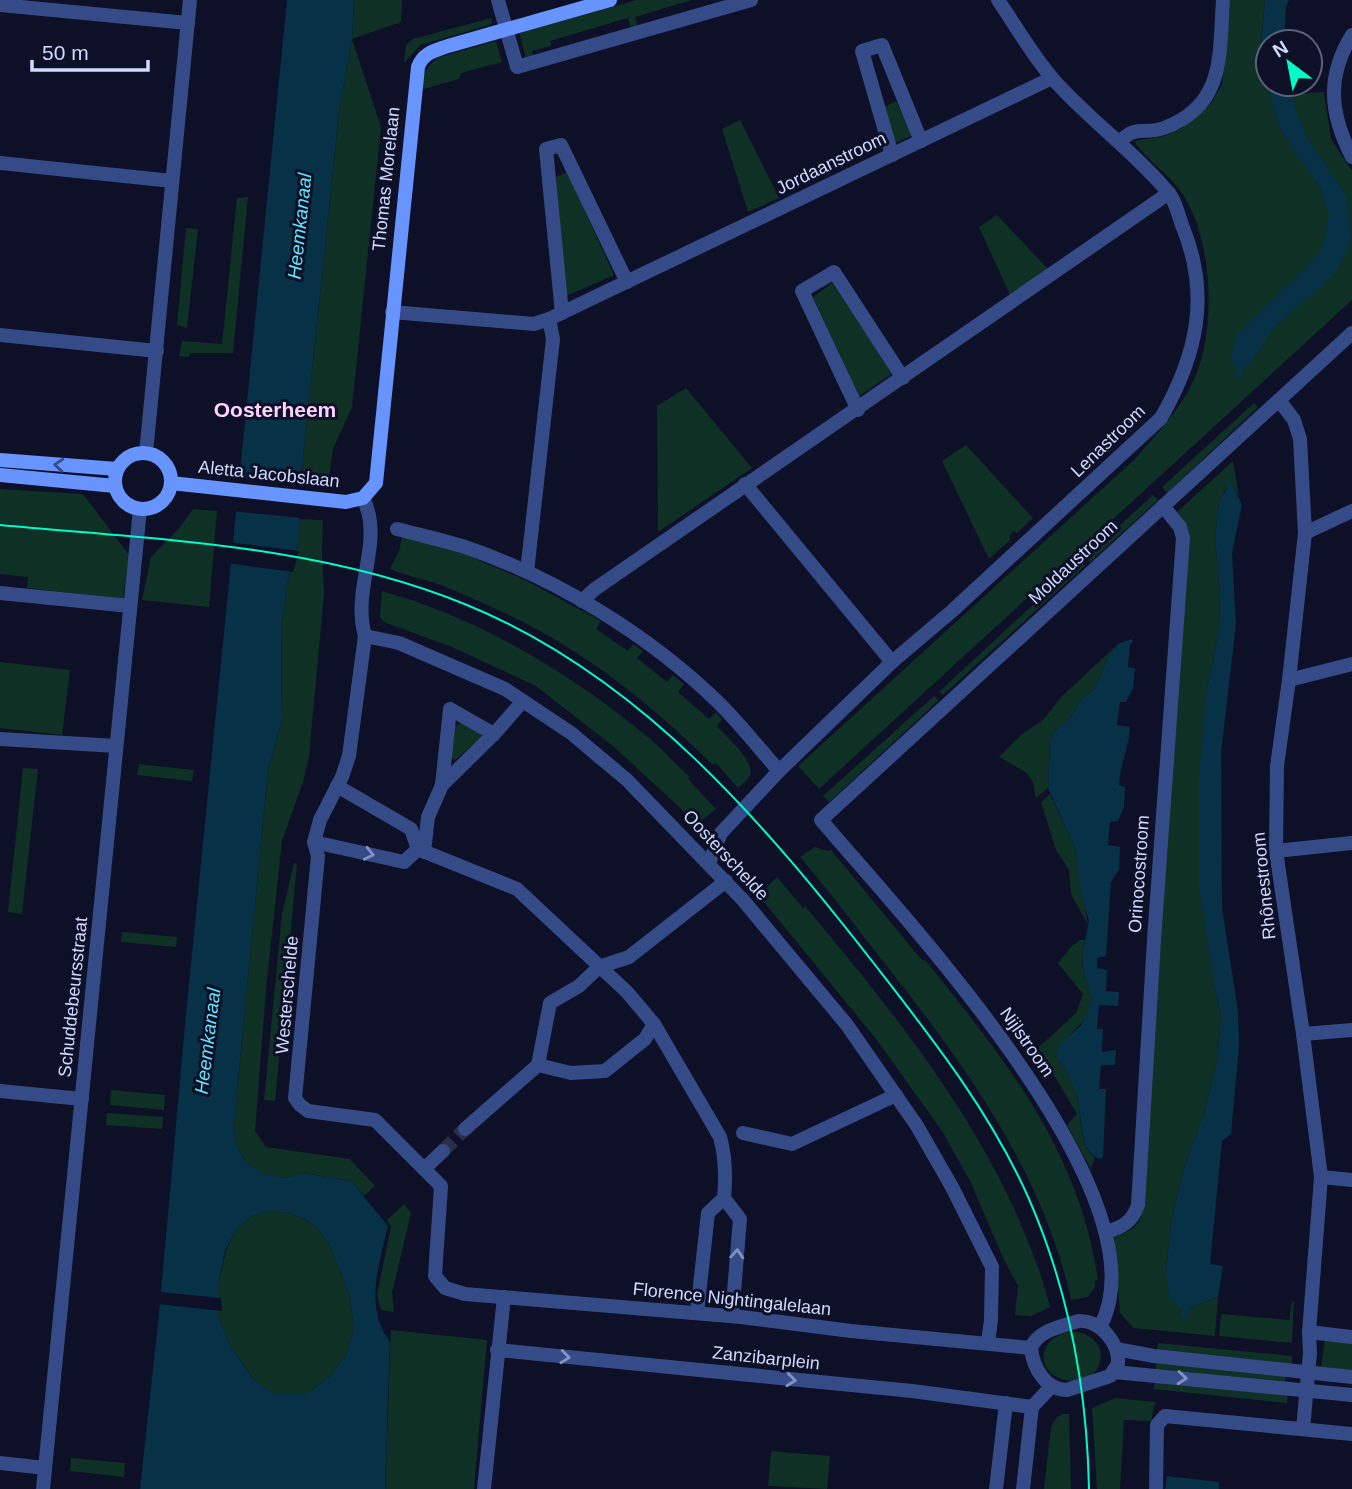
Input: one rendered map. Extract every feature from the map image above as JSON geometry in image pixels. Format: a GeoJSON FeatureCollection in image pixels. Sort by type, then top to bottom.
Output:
{"type":"FeatureCollection","features":[{"type":"Feature","properties":{"kind":"street"},"geometry":{"type":"LineString","coordinates":[[146,453],[190,0]]}},
{"type":"Feature","properties":{"kind":"street"},"geometry":{"type":"LineString","coordinates":[[498,0],[517,68],[751,0]]}},
{"type":"Feature","properties":{"kind":"street","name":"Thomas Morelaan"},"geometry":{"type":"LineString","coordinates":[[363,498],[376,482],[391,312],[421,59],[430,52],[610,0]]}},
{"type":"Feature","properties":{"kind":"street","name":"Lenastroom"},"geometry":{"type":"LineString","coordinates":[[709,863],[725,828],[779,771],[892,662],[952,611],[1161,418],[1179,386],[1189,360],[1196,331],[1198,296],[1190,243],[1170,193],[1052,78],[998,0]]}},
{"type":"Feature","properties":{"kind":"street"},"geometry":{"type":"LineString","coordinates":[[1120,142],[1134,131],[1161,130],[1181,121],[1199,107],[1210,93],[1218,73],[1223,0]]}},
{"type":"Feature","properties":{"kind":"street"},"geometry":{"type":"LineString","coordinates":[[0,5],[188,23]]}},
{"type":"Feature","properties":{"kind":"street"},"geometry":{"type":"LineString","coordinates":[[1352,35],[1338,64],[1333,87],[1339,124],[1352,157]]}},
{"type":"Feature","properties":{"kind":"street"},"geometry":{"type":"LineString","coordinates":[[892,155],[862,51],[882,45],[921,141]]}},
{"type":"Feature","properties":{"kind":"street","name":"Jordaanstroom"},"geometry":{"type":"LineString","coordinates":[[391,312],[534,324],[556,316],[1052,78]]}},
{"type":"Feature","properties":{"kind":"street"},"geometry":{"type":"LineString","coordinates":[[527,572],[556,316],[546,149],[561,145],[627,282]]}},
{"type":"Feature","properties":{"kind":"street"},"geometry":{"type":"LineString","coordinates":[[0,163],[172,181]]}},
{"type":"Feature","properties":{"kind":"street"},"geometry":{"type":"LineString","coordinates":[[582,601],[594,589],[745,484],[858,410],[1170,193]]}},
{"type":"Feature","properties":{"kind":"street"},"geometry":{"type":"LineString","coordinates":[[858,410],[802,291],[834,272],[904,378]]}},
{"type":"Feature","properties":{"kind":"street","name":"Moldaustroom"},"geometry":{"type":"LineString","coordinates":[[821,820],[1352,333]]}},
{"type":"Feature","properties":{"kind":"street"},"geometry":{"type":"LineString","coordinates":[[0,335],[157,351]]}},
{"type":"Feature","properties":{"kind":"street","name":"Rhônestroom"},"geometry":{"type":"LineString","coordinates":[[1279,400],[1294,420],[1300,439],[1305,533],[1277,766],[1276,851],[1321,1177],[1303,1429]]}},
{"type":"Feature","properties":{"kind":"street"},"geometry":{"type":"LineString","coordinates":[[146,453],[165,463],[169,469],[171,483],[163,500],[153,507],[140,509],[121,499],[115,486],[117,469],[129,456],[146,453]]}},
{"type":"Feature","properties":{"kind":"street"},"geometry":{"type":"LineString","coordinates":[[0,460],[117,469]]}},
{"type":"Feature","properties":{"kind":"street"},"geometry":{"type":"LineString","coordinates":[[0,475],[115,486]]}},
{"type":"Feature","properties":{"kind":"street","name":"Aletta Jacobslaan"},"geometry":{"type":"LineString","coordinates":[[171,483],[345,502],[363,498]]}},
{"type":"Feature","properties":{"kind":"street"},"geometry":{"type":"LineString","coordinates":[[745,484],[892,662]]}},
{"type":"Feature","properties":{"kind":"street"},"geometry":{"type":"LineString","coordinates":[[363,498],[371,518],[360,618],[365,636]]}},
{"type":"Feature","properties":{"kind":"street","name":"Orinocostroom"},"geometry":{"type":"LineString","coordinates":[[1106,1232],[1122,1227],[1133,1218],[1138,1205],[1154,926],[1183,538],[1180,527],[1163,506]]}},
{"type":"Feature","properties":{"kind":"street","name":"Schuddebeursstraat"},"geometry":{"type":"LineString","coordinates":[[43,1489],[140,509]]}},
{"type":"Feature","properties":{"kind":"street"},"geometry":{"type":"LineString","coordinates":[[1305,533],[1352,511]]}},
{"type":"Feature","properties":{"kind":"street"},"geometry":{"type":"LineString","coordinates":[[397,529],[465,547],[527,572],[582,601],[634,634],[719,703],[779,771]]}},
{"type":"Feature","properties":{"kind":"street"},"geometry":{"type":"LineString","coordinates":[[0,593],[130,606]]}},
{"type":"Feature","properties":{"kind":"street","name":"Oosterschelde"},"geometry":{"type":"LineString","coordinates":[[365,636],[399,643],[435,656],[505,689],[571,733],[627,780],[726,881],[847,1025],[917,1126],[952,1187],[992,1267],[988,1343]]}},
{"type":"Feature","properties":{"kind":"street","name":"Westerschelde"},"geometry":{"type":"LineString","coordinates":[[365,636],[349,756],[342,777],[320,820],[314,842],[318,856],[295,1098],[308,1111],[375,1120],[441,1186],[435,1276]]}},
{"type":"Feature","properties":{"kind":"street"},"geometry":{"type":"LineString","coordinates":[[1289,680],[1352,664]]}},
{"type":"Feature","properties":{"kind":"street"},"geometry":{"type":"LineString","coordinates":[[442,785],[523,701]]}},
{"type":"Feature","properties":{"kind":"street"},"geometry":{"type":"LineString","coordinates":[[314,842],[404,862],[421,851],[428,817],[442,785],[450,709],[494,734]]}},
{"type":"Feature","properties":{"kind":"street"},"geometry":{"type":"LineString","coordinates":[[0,739],[116,746]]}},
{"type":"Feature","properties":{"kind":"street"},"geometry":{"type":"LineString","coordinates":[[337,786],[411,830],[421,851],[517,889],[627,992],[654,1024],[720,1137],[726,1174],[723,1198],[708,1213],[696,1313]]}},
{"type":"Feature","properties":{"kind":"street","name":"Nijlstroom"},"geometry":{"type":"LineString","coordinates":[[821,820],[961,984],[1031,1078],[1090,1186],[1106,1232],[1111,1304],[1100,1327]]}},
{"type":"Feature","properties":{"kind":"street"},"geometry":{"type":"LineString","coordinates":[[1276,851],[1352,843]]}},
{"type":"Feature","properties":{"kind":"street"},"geometry":{"type":"LineString","coordinates":[[465,1129],[538,1065],[550,1003],[579,986],[599,967],[629,957],[726,881]]}},
{"type":"Feature","properties":{"kind":"street"},"geometry":{"type":"LineString","coordinates":[[538,1065],[571,1073],[605,1071],[645,1039],[654,1024]]}},
{"type":"Feature","properties":{"kind":"street"},"geometry":{"type":"LineString","coordinates":[[1303,1034],[1352,1030]]}},
{"type":"Feature","properties":{"kind":"street"},"geometry":{"type":"LineString","coordinates":[[0,1091],[82,1099]]}},
{"type":"Feature","properties":{"kind":"street"},"geometry":{"type":"LineString","coordinates":[[743,1133],[792,1144],[896,1095]]}},
{"type":"Feature","properties":{"kind":"street"},"geometry":{"type":"LineString","coordinates":[[424,1169],[443,1151]]}},
{"type":"Feature","properties":{"kind":"street"},"geometry":{"type":"LineString","coordinates":[[1321,1177],[1352,1180]]}},
{"type":"Feature","properties":{"kind":"street"},"geometry":{"type":"LineString","coordinates":[[723,1198],[740,1219],[733,1316]]}},
{"type":"Feature","properties":{"kind":"street","name":"Florence Nightingalelaan"},"geometry":{"type":"LineString","coordinates":[[435,1276],[444,1288],[465,1294],[733,1316],[851,1331],[1031,1348]]}},
{"type":"Feature","properties":{"kind":"street"},"geometry":{"type":"LineString","coordinates":[[484,1489],[504,1297]]}},
{"type":"Feature","properties":{"kind":"street"},"geometry":{"type":"LineString","coordinates":[[1114,1372],[1119,1359],[1116,1349],[1100,1327],[1090,1322],[1078,1321],[1043,1334],[1037,1337],[1031,1348],[1044,1380],[1051,1387],[1067,1390],[1099,1380],[1114,1372],[1352,1395]]}},
{"type":"Feature","properties":{"kind":"street"},"geometry":{"type":"LineString","coordinates":[[1309,1332],[1352,1337]]}},
{"type":"Feature","properties":{"kind":"street"},"geometry":{"type":"LineString","coordinates":[[1116,1349],[1154,1356],[1352,1377]]}},
{"type":"Feature","properties":{"kind":"street","name":"Zanzibarplein"},"geometry":{"type":"LineString","coordinates":[[497,1350],[1006,1402],[1032,1407]]}},
{"type":"Feature","properties":{"kind":"street"},"geometry":{"type":"LineString","coordinates":[[1023,1489],[1032,1407],[1051,1387]]}},
{"type":"Feature","properties":{"kind":"street"},"geometry":{"type":"LineString","coordinates":[[996,1489],[1006,1402]]}},
{"type":"Feature","properties":{"kind":"street"},"geometry":{"type":"LineString","coordinates":[[1156,1489],[1157,1425],[1165,1416],[1352,1434]]}},
{"type":"Feature","properties":{"kind":"street"},"geometry":{"type":"LineString","coordinates":[[0,1463],[45,1468]]}},
{"type":"Feature","properties":{"kind":"green space"},"geometry":{"type":"Polygon","coordinates":[[[354,0],[402,0],[401,22],[352,39],[354,0]]]}},
{"type":"Feature","properties":{"kind":"green space"},"geometry":{"type":"Polygon","coordinates":[[[637,0],[692,0],[635,17],[638,27],[631,29],[628,18],[550,41],[551,46],[532,51],[533,57],[526,58],[519,33],[637,0]]]}},
{"type":"Feature","properties":{"kind":"green space"},"geometry":{"type":"Polygon","coordinates":[[[1230,0],[1265,0],[1263,28],[1254,28],[1254,98],[1324,98],[1324,92],[1331,139],[1352,171],[1352,300],[819,789],[798,766],[1135,459],[1170,418],[1192,384],[1203,352],[1209,307],[1201,236],[1184,196],[1134,141],[1165,136],[1182,128],[1211,103],[1222,85],[1230,0]]]}},
{"type":"Feature","properties":{"kind":"green space"},"geometry":{"type":"Polygon","coordinates":[[[491,18],[490,25],[420,45],[404,63],[406,45],[413,39],[491,18]]]}},
{"type":"Feature","properties":{"kind":"green space"},"geometry":{"type":"Polygon","coordinates":[[[352,39],[381,127],[352,407],[333,449],[328,485],[302,481],[303,457],[339,112],[352,39]]]}},
{"type":"Feature","properties":{"kind":"green space"},"geometry":{"type":"Polygon","coordinates":[[[496,41],[502,62],[461,73],[459,79],[420,90],[426,71],[431,63],[440,57],[496,41]]]}},
{"type":"Feature","properties":{"kind":"green space"},"geometry":{"type":"Polygon","coordinates":[[[896,101],[913,135],[893,144],[883,108],[896,101]]]}},
{"type":"Feature","properties":{"kind":"green space"},"geometry":{"type":"Polygon","coordinates":[[[740,120],[779,198],[748,212],[722,129],[740,120]]]}},
{"type":"Feature","properties":{"kind":"green space"},"geometry":{"type":"Polygon","coordinates":[[[567,172],[614,275],[564,297],[556,177],[567,172]]]}},
{"type":"Feature","properties":{"kind":"green space"},"geometry":{"type":"Polygon","coordinates":[[[248,197],[233,353],[190,353],[189,357],[179,356],[182,341],[222,344],[237,198],[248,197]]]}},
{"type":"Feature","properties":{"kind":"green space"},"geometry":{"type":"Polygon","coordinates":[[[997,215],[1048,269],[1010,295],[979,227],[997,215]]]}},
{"type":"Feature","properties":{"kind":"green space"},"geometry":{"type":"Polygon","coordinates":[[[186,228],[198,229],[187,328],[177,325],[186,228]]]}},
{"type":"Feature","properties":{"kind":"green space"},"geometry":{"type":"Polygon","coordinates":[[[832,283],[893,373],[859,396],[813,297],[832,283]]]}},
{"type":"Feature","properties":{"kind":"green space"},"geometry":{"type":"Polygon","coordinates":[[[686,388],[752,468],[658,532],[657,406],[686,388]]]}},
{"type":"Feature","properties":{"kind":"green space"},"geometry":{"type":"Polygon","coordinates":[[[1254,403],[1258,407],[1167,493],[1162,487],[1254,403]]]}},
{"type":"Feature","properties":{"kind":"green space"},"geometry":{"type":"Polygon","coordinates":[[[966,445],[1033,518],[1017,533],[1014,531],[1009,536],[1011,539],[989,559],[942,461],[966,445]]]}},
{"type":"Feature","properties":{"kind":"green space"},"geometry":{"type":"Polygon","coordinates":[[[1233,461],[1239,497],[1231,481],[1219,501],[1215,537],[1220,594],[1219,630],[1206,694],[1215,989],[1221,1016],[1217,1061],[1204,1114],[1186,1162],[1172,1216],[1166,1270],[1189,1308],[1218,1297],[1215,1336],[1134,1328],[1120,1313],[1114,1237],[1133,1228],[1143,1210],[1185,523],[1177,512],[1233,461]]]}},
{"type":"Feature","properties":{"kind":"green space"},"geometry":{"type":"Polygon","coordinates":[[[0,489],[83,494],[129,555],[123,599],[27,588],[28,577],[0,574],[0,489]]]}},
{"type":"Feature","properties":{"kind":"green space"},"geometry":{"type":"Polygon","coordinates":[[[1153,495],[1158,500],[1090,562],[1085,557],[1153,495]]]}},
{"type":"Feature","properties":{"kind":"green space"},"geometry":{"type":"Polygon","coordinates":[[[193,509],[217,511],[209,607],[142,600],[151,557],[181,526],[193,509]]]}},
{"type":"Feature","properties":{"kind":"green space"},"geometry":{"type":"Polygon","coordinates":[[[298,519],[323,520],[324,594],[309,757],[282,841],[266,989],[255,1131],[266,1147],[350,1159],[375,1186],[364,1196],[351,1181],[304,1173],[286,1178],[262,1175],[245,1161],[236,1144],[234,1122],[268,770],[282,720],[281,628],[287,584],[298,543],[298,519]]]}},
{"type":"Feature","properties":{"kind":"green space"},"geometry":{"type":"Polygon","coordinates":[[[402,537],[457,551],[525,580],[601,621],[596,629],[628,651],[633,644],[643,651],[637,658],[667,682],[673,675],[684,684],[678,692],[709,719],[716,712],[722,719],[717,726],[748,763],[748,779],[738,788],[716,763],[713,765],[640,699],[559,642],[463,594],[390,569],[399,551],[402,537]]]}},
{"type":"Feature","properties":{"kind":"green space"},"geometry":{"type":"Polygon","coordinates":[[[1080,561],[1085,566],[943,695],[939,692],[1080,561]]]}},
{"type":"Feature","properties":{"kind":"green space"},"geometry":{"type":"Polygon","coordinates":[[[382,591],[418,602],[486,631],[520,648],[583,688],[649,738],[690,777],[688,779],[716,809],[702,820],[691,818],[614,747],[536,686],[452,647],[384,622],[380,617],[382,591]]]}},
{"type":"Feature","properties":{"kind":"green space"},"geometry":{"type":"Polygon","coordinates":[[[1118,644],[1107,660],[1094,690],[1082,698],[1070,718],[1055,731],[1050,742],[1048,788],[1036,798],[1033,782],[1027,773],[999,757],[1021,735],[1043,720],[1061,697],[1118,644]]]}},
{"type":"Feature","properties":{"kind":"green space"},"geometry":{"type":"Polygon","coordinates":[[[0,662],[70,670],[62,735],[0,728],[0,662]]]}},
{"type":"Feature","properties":{"kind":"green space"},"geometry":{"type":"Polygon","coordinates":[[[934,696],[939,700],[829,802],[823,796],[934,696]]]}},
{"type":"Feature","properties":{"kind":"green space"},"geometry":{"type":"Polygon","coordinates":[[[461,723],[481,733],[482,737],[455,760],[451,758],[454,727],[461,723]]]}},
{"type":"Feature","properties":{"kind":"green space"},"geometry":{"type":"Polygon","coordinates":[[[139,764],[194,770],[192,781],[137,775],[139,764]]]}},
{"type":"Feature","properties":{"kind":"green space"},"geometry":{"type":"Polygon","coordinates":[[[23,768],[38,769],[22,914],[8,912],[23,768]]]}},
{"type":"Feature","properties":{"kind":"green space"},"geometry":{"type":"Polygon","coordinates":[[[1050,794],[1075,848],[1088,925],[1071,894],[1069,870],[1056,850],[1041,802],[1050,794]]]}},
{"type":"Feature","properties":{"kind":"green space"},"geometry":{"type":"Polygon","coordinates":[[[815,847],[831,850],[921,959],[926,961],[984,1034],[1035,1108],[1074,1189],[1088,1233],[1098,1280],[1088,1297],[1071,1300],[1058,1252],[1041,1207],[1020,1162],[970,1078],[912,998],[800,857],[815,847]]]}},
{"type":"Feature","properties":{"kind":"green space"},"geometry":{"type":"Polygon","coordinates":[[[294,863],[297,864],[275,1101],[264,1100],[282,914],[294,863]]]}},
{"type":"Feature","properties":{"kind":"green space"},"geometry":{"type":"Polygon","coordinates":[[[777,877],[803,908],[805,906],[865,979],[949,1093],[997,1174],[1018,1217],[1050,1307],[1031,1316],[1015,1315],[1018,1286],[970,1181],[942,1131],[876,1039],[764,902],[766,888],[777,877]]]}},
{"type":"Feature","properties":{"kind":"green space"},"geometry":{"type":"Polygon","coordinates":[[[122,932],[177,937],[176,947],[121,942],[122,932]]]}},
{"type":"Feature","properties":{"kind":"green space"},"geometry":{"type":"Polygon","coordinates":[[[1080,940],[1085,940],[1083,968],[1092,1000],[1087,1016],[1060,1047],[1057,1055],[1075,1090],[1085,1145],[1095,1157],[1091,1169],[1067,1125],[1077,1114],[1038,1048],[1076,1013],[1083,994],[1058,963],[1080,940]]]}},
{"type":"Feature","properties":{"kind":"green space"},"geometry":{"type":"Polygon","coordinates":[[[111,1090],[165,1095],[164,1110],[110,1105],[111,1090]]]}},
{"type":"Feature","properties":{"kind":"green space"},"geometry":{"type":"Polygon","coordinates":[[[107,1113],[163,1117],[162,1129],[106,1125],[107,1113]]]}},
{"type":"Feature","properties":{"kind":"green space"},"geometry":{"type":"Polygon","coordinates":[[[404,1204],[411,1213],[392,1293],[394,1312],[381,1310],[377,1295],[391,1227],[387,1220],[404,1204]]]}},
{"type":"Feature","properties":{"kind":"green space"},"geometry":{"type":"Polygon","coordinates":[[[268,1211],[290,1213],[305,1219],[318,1229],[331,1247],[350,1297],[354,1330],[346,1355],[329,1377],[306,1394],[273,1393],[254,1380],[229,1344],[218,1314],[218,1285],[226,1251],[234,1233],[252,1216],[268,1211]]]}},
{"type":"Feature","properties":{"kind":"green space"},"geometry":{"type":"Polygon","coordinates":[[[1292,1301],[1292,1343],[1219,1336],[1221,1314],[1289,1320],[1292,1301]]]}},
{"type":"Feature","properties":{"kind":"green space"},"geometry":{"type":"Polygon","coordinates":[[[391,1330],[487,1340],[474,1489],[385,1489],[391,1330]]]}},
{"type":"Feature","properties":{"kind":"green space"},"geometry":{"type":"Polygon","coordinates":[[[1077,1332],[1097,1344],[1101,1353],[1100,1362],[1096,1371],[1088,1377],[1078,1381],[1065,1380],[1047,1368],[1044,1352],[1055,1337],[1077,1332]]]}},
{"type":"Feature","properties":{"kind":"green space"},"geometry":{"type":"Polygon","coordinates":[[[1325,1340],[1352,1342],[1352,1371],[1321,1368],[1325,1340]]]}},
{"type":"Feature","properties":{"kind":"green space"},"geometry":{"type":"Polygon","coordinates":[[[1158,1343],[1292,1356],[1292,1364],[1157,1351],[1158,1343]]]}},
{"type":"Feature","properties":{"kind":"green space"},"geometry":{"type":"Polygon","coordinates":[[[1156,1363],[1286,1376],[1285,1382],[1156,1369],[1156,1363]]]}},
{"type":"Feature","properties":{"kind":"green space"},"geometry":{"type":"Polygon","coordinates":[[[1155,1379],[1288,1394],[1287,1403],[1154,1389],[1155,1379]]]}},
{"type":"Feature","properties":{"kind":"green space"},"geometry":{"type":"Polygon","coordinates":[[[1115,1398],[1155,1402],[1151,1421],[1124,1420],[1120,1489],[1097,1489],[1092,1408],[1115,1398]]]}},
{"type":"Feature","properties":{"kind":"green space"},"geometry":{"type":"Polygon","coordinates":[[[1069,1414],[1071,1489],[1044,1489],[1051,1427],[1056,1418],[1069,1414]]]}},
{"type":"Feature","properties":{"kind":"green space"},"geometry":{"type":"Polygon","coordinates":[[[771,1451],[830,1456],[827,1489],[768,1486],[771,1451]]]}},
{"type":"Feature","properties":{"kind":"green space"},"geometry":{"type":"Polygon","coordinates":[[[71,1458],[125,1463],[124,1477],[70,1471],[71,1458]]]}},
{"type":"Feature","properties":{"kind":"water","name":"Heemkanaal"},"geometry":{"type":"Polygon","coordinates":[[[287,0],[354,0],[352,39],[339,112],[303,457],[298,543],[287,584],[281,628],[282,720],[268,770],[234,1122],[236,1144],[245,1161],[262,1174],[286,1178],[303,1173],[351,1181],[388,1226],[376,1285],[377,1314],[390,1342],[385,1489],[140,1489],[287,0]],[[268,1211],[252,1216],[234,1233],[225,1251],[218,1285],[218,1314],[229,1344],[253,1379],[273,1393],[306,1394],[329,1377],[346,1355],[354,1330],[350,1297],[331,1247],[318,1229],[305,1219],[290,1213],[268,1211]]]}},
{"type":"Feature","properties":{"kind":"water"},"geometry":{"type":"Polygon","coordinates":[[[1265,0],[1289,0],[1285,28],[1263,28],[1265,0]]]}},
{"type":"Feature","properties":{"kind":"water"},"geometry":{"type":"Polygon","coordinates":[[[1271,98],[1292,98],[1307,138],[1346,195],[1351,240],[1335,274],[1273,328],[1252,362],[1243,369],[1241,377],[1235,377],[1237,370],[1230,358],[1238,333],[1311,263],[1324,245],[1329,215],[1321,188],[1282,131],[1271,98]]]}},
{"type":"Feature","properties":{"kind":"water"},"geometry":{"type":"Polygon","coordinates":[[[1226,481],[1231,481],[1242,505],[1232,553],[1236,624],[1221,753],[1222,908],[1238,1011],[1239,1046],[1231,1134],[1222,1141],[1210,1264],[1223,1266],[1218,1297],[1189,1308],[1188,1317],[1182,1317],[1182,1308],[1169,1298],[1166,1270],[1172,1216],[1186,1162],[1204,1114],[1217,1061],[1221,1016],[1199,887],[1199,777],[1206,694],[1219,630],[1220,594],[1215,537],[1219,501],[1227,489],[1226,481]]]}},
{"type":"Feature","properties":{"kind":"water"},"geometry":{"type":"Polygon","coordinates":[[[1131,639],[1133,641],[1130,645],[1128,667],[1135,668],[1133,688],[1126,702],[1120,702],[1117,725],[1130,727],[1119,785],[1125,787],[1124,807],[1118,821],[1110,822],[1108,845],[1120,847],[1119,869],[1111,882],[1106,956],[1097,958],[1097,968],[1107,970],[1106,991],[1119,992],[1118,1006],[1099,1005],[1097,1029],[1103,1029],[1102,1052],[1116,1050],[1115,1065],[1101,1065],[1099,1089],[1106,1089],[1103,1157],[1100,1159],[1092,1155],[1087,1148],[1078,1098],[1056,1055],[1060,1044],[1081,1025],[1092,999],[1083,969],[1083,951],[1089,921],[1081,894],[1075,848],[1048,788],[1050,742],[1055,731],[1070,718],[1082,698],[1094,690],[1107,660],[1118,644],[1131,639]]]}},
{"type":"Feature","properties":{"kind":"water"},"geometry":{"type":"Polygon","coordinates":[[[1167,1476],[1219,1482],[1219,1489],[1165,1489],[1167,1476]]]}},
{"type":"Feature","properties":{"kind":"pier"},"geometry":{"type":"Polygon","coordinates":[[[235,478],[305,484],[302,518],[232,511],[235,478]]]}},
{"type":"Feature","properties":{"kind":"pier"},"geometry":{"type":"Polygon","coordinates":[[[229,542],[299,551],[293,572],[227,563],[229,542]]]}},
{"type":"Feature","properties":{"kind":"pier"},"geometry":{"type":"Polygon","coordinates":[[[159,1292],[221,1298],[222,1311],[158,1304],[159,1292]]]}},
{"type":"Feature","properties":{"kind":"tunnel"},"geometry":{"type":"LineString","coordinates":[[443,1151],[465,1129]]}},
{"type":"Feature","properties":{"kind":"tram line"},"geometry":{"type":"LineString","coordinates":[[0,525],[237,548],[354,569],[411,585],[467,605],[530,635],[589,672],[644,714],[696,760],[792,862],[836,916],[921,1024],[998,1138],[1029,1199],[1055,1269],[1065,1305],[1080,1378],[1089,1489]]}},
{"type":"Feature","properties":{"kind":"district","name":"Oosterheem"},"geometry":{"type":"Point","coordinates":[275,410]}}]}
